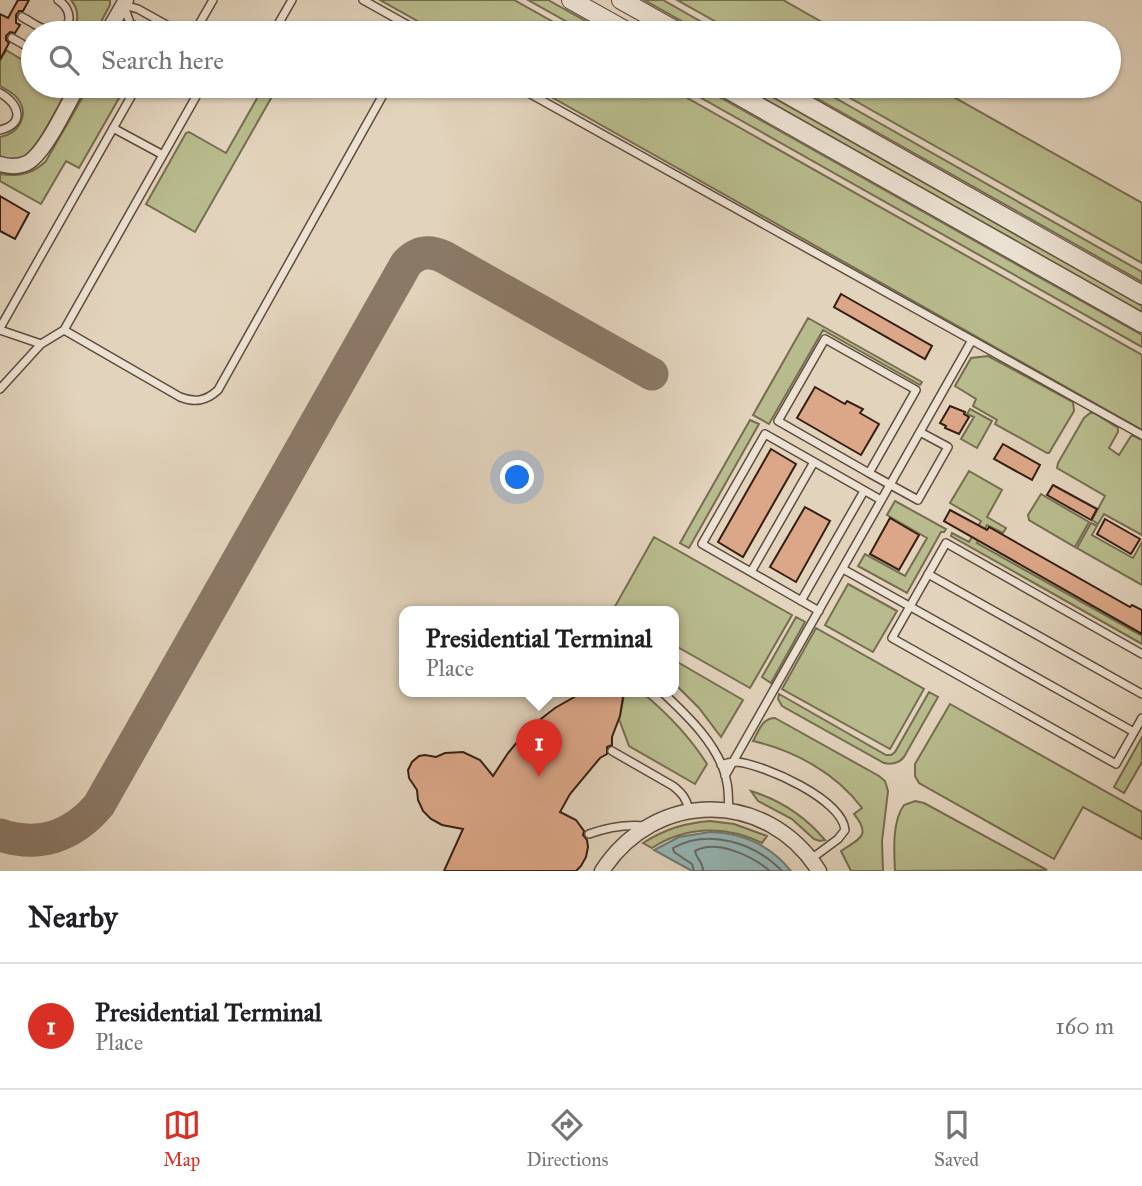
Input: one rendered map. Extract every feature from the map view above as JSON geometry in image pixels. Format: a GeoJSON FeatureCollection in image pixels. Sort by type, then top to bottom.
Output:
{"type":"FeatureCollection","features":[{"type":"Feature","properties":{"kind":"street"},"geometry":{"type":"LineString","coordinates":[[571,0],[609,21]]}},
{"type":"Feature","properties":{"kind":"street"},"geometry":{"type":"LineString","coordinates":[[621,0],[659,21]]}},
{"type":"Feature","properties":{"kind":"street"},"geometry":{"type":"LineString","coordinates":[[113,21],[123,2]]}},
{"type":"Feature","properties":{"kind":"street"},"geometry":{"type":"LineString","coordinates":[[0,164],[11,166],[28,163],[40,152],[71,98]]}},
{"type":"Feature","properties":{"kind":"street"},"geometry":{"type":"LineString","coordinates":[[743,98],[1142,323]]}},
{"type":"Feature","properties":{"kind":"street"},"geometry":{"type":"LineString","coordinates":[[793,98],[1142,295]]}},
{"type":"Feature","properties":{"kind":"street"},"geometry":{"type":"LineString","coordinates":[[602,871],[625,842],[647,826],[689,811],[710,809],[749,815],[773,826],[795,841],[815,865]]}},
{"type":"Feature","properties":{"kind":"lane"},"geometry":{"type":"LineString","coordinates":[[58,0],[68,9],[68,21]]}},
{"type":"Feature","properties":{"kind":"lane"},"geometry":{"type":"LineString","coordinates":[[201,21],[213,0]]}},
{"type":"Feature","properties":{"kind":"lane"},"geometry":{"type":"LineString","coordinates":[[280,21],[292,0]]}},
{"type":"Feature","properties":{"kind":"lane"},"geometry":{"type":"LineString","coordinates":[[363,0],[401,21]]}},
{"type":"Feature","properties":{"kind":"lane"},"geometry":{"type":"LineString","coordinates":[[123,2],[129,21]]}},
{"type":"Feature","properties":{"kind":"lane"},"geometry":{"type":"LineString","coordinates":[[123,2],[160,21]]}},
{"type":"Feature","properties":{"kind":"lane"},"geometry":{"type":"LineString","coordinates":[[22,17],[29,21]]}},
{"type":"Feature","properties":{"kind":"lane"},"geometry":{"type":"LineString","coordinates":[[12,38],[21,43]]}},
{"type":"Feature","properties":{"kind":"lane"},"geometry":{"type":"LineString","coordinates":[[0,93],[12,101],[17,114],[13,124],[0,130]]}},
{"type":"Feature","properties":{"kind":"lane"},"geometry":{"type":"LineString","coordinates":[[40,344],[0,329],[130,98]]}},
{"type":"Feature","properties":{"kind":"lane"},"geometry":{"type":"LineString","coordinates":[[0,389],[40,344],[64,330],[195,98]]}},
{"type":"Feature","properties":{"kind":"lane"},"geometry":{"type":"LineString","coordinates":[[64,330],[180,397],[190,401],[210,397],[218,390],[381,98]]}},
{"type":"Feature","properties":{"kind":"lane"},"geometry":{"type":"LineString","coordinates":[[538,98],[1142,435]]}},
{"type":"Feature","properties":{"kind":"lane"},"geometry":{"type":"LineString","coordinates":[[113,128],[163,155]]}},
{"type":"Feature","properties":{"kind":"lane"},"geometry":{"type":"LineString","coordinates":[[869,472],[916,390],[825,339],[778,421],[918,500],[948,447],[920,432]]}},
{"type":"Feature","properties":{"kind":"lane"},"geometry":{"type":"LineString","coordinates":[[725,776],[972,340]]}},
{"type":"Feature","properties":{"kind":"lane"},"geometry":{"type":"LineString","coordinates":[[819,611],[702,544],[765,434],[881,500]]}},
{"type":"Feature","properties":{"kind":"lane"},"geometry":{"type":"LineString","coordinates":[[751,572],[814,463]]}},
{"type":"Feature","properties":{"kind":"lane"},"geometry":{"type":"LineString","coordinates":[[801,601],[864,491]]}},
{"type":"Feature","properties":{"kind":"lane"},"geometry":{"type":"LineString","coordinates":[[1142,654],[946,543],[892,638],[1116,764],[1142,718]]}},
{"type":"Feature","properties":{"kind":"lane"},"geometry":{"type":"LineString","coordinates":[[843,569],[1134,732]]}},
{"type":"Feature","properties":{"kind":"lane"},"geometry":{"type":"LineString","coordinates":[[929,574],[1142,694]]}},
{"type":"Feature","properties":{"kind":"lane"},"geometry":{"type":"LineString","coordinates":[[668,697],[696,726],[721,765],[729,811]]}},
{"type":"Feature","properties":{"kind":"lane"},"geometry":{"type":"LineString","coordinates":[[612,751],[682,793],[689,811]]}},
{"type":"Feature","properties":{"kind":"lane"},"geometry":{"type":"LineString","coordinates":[[721,765],[733,762],[764,768],[796,783],[833,809],[843,820],[843,833],[815,865]]}},
{"type":"Feature","properties":{"kind":"lane"},"geometry":{"type":"LineString","coordinates":[[589,834],[611,827],[647,826]]}},
{"type":"Feature","properties":{"kind":"green space"},"geometry":{"type":"Polygon","coordinates":[[[71,0],[110,0],[101,21],[76,21],[76,8],[71,0]]]}},
{"type":"Feature","properties":{"kind":"green space"},"geometry":{"type":"Polygon","coordinates":[[[380,0],[514,0],[552,21],[418,21],[380,0]]]}},
{"type":"Feature","properties":{"kind":"green space"},"geometry":{"type":"Polygon","coordinates":[[[528,0],[548,0],[586,21],[566,21],[528,0]]]}},
{"type":"Feature","properties":{"kind":"green space"},"geometry":{"type":"Polygon","coordinates":[[[644,0],[663,0],[700,21],[682,21],[644,0]]]}},
{"type":"Feature","properties":{"kind":"green space"},"geometry":{"type":"Polygon","coordinates":[[[677,0],[783,0],[820,21],[715,21],[677,0]]]}},
{"type":"Feature","properties":{"kind":"green space"},"geometry":{"type":"Polygon","coordinates":[[[6,50],[21,59],[21,98],[63,98],[34,146],[28,154],[17,159],[0,157],[0,137],[17,128],[23,112],[16,97],[0,86],[0,52],[4,54],[6,50]]]}},
{"type":"Feature","properties":{"kind":"green space"},"geometry":{"type":"Polygon","coordinates":[[[82,98],[119,98],[79,168],[66,161],[41,204],[0,181],[0,174],[24,174],[46,161],[82,98]]]}},
{"type":"Feature","properties":{"kind":"green space"},"geometry":{"type":"Polygon","coordinates":[[[257,98],[271,98],[195,232],[146,204],[186,133],[189,132],[226,153],[257,98]]]}},
{"type":"Feature","properties":{"kind":"green space"},"geometry":{"type":"Polygon","coordinates":[[[553,98],[687,98],[1142,355],[1142,430],[553,98]]]}},
{"type":"Feature","properties":{"kind":"green space"},"geometry":{"type":"Polygon","coordinates":[[[701,98],[721,98],[1142,335],[1142,347],[701,98]]]}},
{"type":"Feature","properties":{"kind":"green space"},"geometry":{"type":"Polygon","coordinates":[[[763,98],[774,98],[1142,306],[1142,312],[763,98]]]}},
{"type":"Feature","properties":{"kind":"green space"},"geometry":{"type":"Polygon","coordinates":[[[816,98],[835,98],[1142,272],[1142,282],[816,98]]]}},
{"type":"Feature","properties":{"kind":"green space"},"geometry":{"type":"Polygon","coordinates":[[[850,98],[955,98],[1142,203],[1142,263],[850,98]]]}},
{"type":"Feature","properties":{"kind":"green space"},"geometry":{"type":"Polygon","coordinates":[[[808,318],[922,382],[920,385],[823,330],[769,424],[753,415],[808,318]]]}},
{"type":"Feature","properties":{"kind":"green space"},"geometry":{"type":"Polygon","coordinates":[[[988,356],[1073,402],[1074,411],[1049,453],[995,424],[997,420],[973,406],[976,399],[955,386],[971,358],[988,356]]]}},
{"type":"Feature","properties":{"kind":"green space"},"geometry":{"type":"Polygon","coordinates":[[[970,409],[992,421],[977,448],[961,439],[974,417],[967,414],[970,409]]]}},
{"type":"Feature","properties":{"kind":"green space"},"geometry":{"type":"Polygon","coordinates":[[[1090,413],[1118,428],[1109,448],[1119,455],[1131,436],[1142,440],[1142,535],[1104,514],[1098,524],[1092,520],[1105,496],[1057,468],[1084,418],[1090,413]]]}},
{"type":"Feature","properties":{"kind":"green space"},"geometry":{"type":"Polygon","coordinates":[[[750,420],[759,424],[689,548],[680,543],[750,420]]]}},
{"type":"Feature","properties":{"kind":"green space"},"geometry":{"type":"Polygon","coordinates":[[[969,471],[1002,490],[987,517],[1006,528],[1003,533],[987,525],[977,543],[1142,636],[1142,644],[951,536],[952,533],[969,542],[981,521],[950,503],[969,471]]]}},
{"type":"Feature","properties":{"kind":"green space"},"geometry":{"type":"Polygon","coordinates":[[[1041,494],[1089,522],[1075,547],[1029,520],[1028,515],[1041,494]]]}},
{"type":"Feature","properties":{"kind":"green space"},"geometry":{"type":"Polygon","coordinates":[[[895,501],[946,529],[941,532],[907,593],[858,566],[865,554],[905,576],[927,538],[887,515],[895,501]]]}},
{"type":"Feature","properties":{"kind":"green space"},"geometry":{"type":"Polygon","coordinates":[[[1091,523],[1097,526],[1092,535],[1133,558],[1142,542],[1142,585],[1077,548],[1091,523]]]}},
{"type":"Feature","properties":{"kind":"green space"},"geometry":{"type":"Polygon","coordinates":[[[654,537],[792,615],[750,688],[679,648],[679,606],[615,606],[654,537]]]}},
{"type":"Feature","properties":{"kind":"green space"},"geometry":{"type":"Polygon","coordinates":[[[848,584],[897,611],[873,652],[825,625],[848,584]]]}},
{"type":"Feature","properties":{"kind":"green space"},"geometry":{"type":"Polygon","coordinates":[[[796,617],[805,622],[771,683],[762,677],[796,617]]]}},
{"type":"Feature","properties":{"kind":"green space"},"geometry":{"type":"Polygon","coordinates":[[[816,628],[924,689],[890,749],[782,689],[816,628]]]}},
{"type":"Feature","properties":{"kind":"green space"},"geometry":{"type":"Polygon","coordinates":[[[679,663],[743,700],[721,737],[699,708],[679,688],[679,663]]]}},
{"type":"Feature","properties":{"kind":"green space"},"geometry":{"type":"Polygon","coordinates":[[[929,692],[938,697],[904,757],[890,764],[782,706],[778,699],[779,694],[886,755],[891,755],[929,692]]]}},
{"type":"Feature","properties":{"kind":"green space"},"geometry":{"type":"Polygon","coordinates":[[[624,697],[647,697],[670,718],[707,764],[695,784],[629,746],[619,719],[624,697]]]}},
{"type":"Feature","properties":{"kind":"green space"},"geometry":{"type":"Polygon","coordinates":[[[950,704],[1142,812],[1142,839],[1083,807],[1054,859],[919,783],[915,776],[915,764],[950,704]]]}},
{"type":"Feature","properties":{"kind":"green space"},"geometry":{"type":"Polygon","coordinates":[[[775,718],[885,781],[888,791],[882,841],[883,871],[851,871],[841,851],[858,840],[863,832],[854,814],[862,808],[852,795],[814,765],[769,745],[753,741],[764,723],[775,718]]]}},
{"type":"Feature","properties":{"kind":"green space"},"geometry":{"type":"Polygon","coordinates":[[[1142,737],[1142,762],[1124,793],[1114,787],[1142,737]]]}},
{"type":"Feature","properties":{"kind":"green space"},"geometry":{"type":"Polygon","coordinates":[[[751,791],[791,810],[809,823],[825,840],[814,839],[792,819],[758,801],[751,791]]]}},
{"type":"Feature","properties":{"kind":"green space"},"geometry":{"type":"Polygon","coordinates":[[[915,801],[924,803],[1047,870],[895,871],[897,819],[904,805],[915,801]]]}},
{"type":"Feature","properties":{"kind":"green space"},"geometry":{"type":"Polygon","coordinates":[[[710,821],[734,824],[767,836],[762,843],[734,833],[706,830],[678,835],[652,848],[643,843],[675,828],[710,821]]]}},
{"type":"Feature","properties":{"kind":"water"},"geometry":{"type":"Polygon","coordinates":[[[710,832],[734,835],[755,842],[775,854],[791,871],[692,871],[654,850],[679,837],[710,832]]]}},
{"type":"Feature","properties":{"kind":"building"},"geometry":{"type":"Polygon","coordinates":[[[18,0],[29,0],[23,11],[16,15],[16,23],[20,25],[15,33],[10,32],[6,36],[9,43],[0,60],[0,14],[8,18],[18,0]]]}},
{"type":"Feature","properties":{"kind":"building"},"geometry":{"type":"Polygon","coordinates":[[[0,196],[29,213],[15,239],[0,231],[0,196]]]}},
{"type":"Feature","properties":{"kind":"building"},"geometry":{"type":"Polygon","coordinates":[[[841,294],[932,346],[925,359],[834,307],[841,294]]]}},
{"type":"Feature","properties":{"kind":"building"},"geometry":{"type":"Polygon","coordinates":[[[815,387],[845,404],[847,401],[863,409],[860,413],[879,424],[861,455],[797,418],[815,387]]]}},
{"type":"Feature","properties":{"kind":"building"},"geometry":{"type":"Polygon","coordinates":[[[950,406],[965,412],[969,417],[959,434],[940,423],[950,406]]]}},
{"type":"Feature","properties":{"kind":"building"},"geometry":{"type":"Polygon","coordinates":[[[1003,444],[1040,465],[1032,480],[994,459],[1003,444]]]}},
{"type":"Feature","properties":{"kind":"building"},"geometry":{"type":"Polygon","coordinates":[[[771,449],[796,464],[743,557],[718,542],[771,449]]]}},
{"type":"Feature","properties":{"kind":"building"},"geometry":{"type":"Polygon","coordinates":[[[1053,485],[1097,509],[1091,520],[1047,495],[1053,485]]]}},
{"type":"Feature","properties":{"kind":"building"},"geometry":{"type":"Polygon","coordinates":[[[805,507],[830,521],[796,582],[770,567],[805,507]]]}},
{"type":"Feature","properties":{"kind":"building"},"geometry":{"type":"Polygon","coordinates":[[[950,510],[987,530],[989,527],[1130,607],[1132,605],[1142,610],[1142,634],[944,521],[950,510]]]}},
{"type":"Feature","properties":{"kind":"building"},"geometry":{"type":"Polygon","coordinates":[[[890,518],[919,535],[899,570],[870,554],[890,518]]]}},
{"type":"Feature","properties":{"kind":"building"},"geometry":{"type":"Polygon","coordinates":[[[1105,519],[1140,539],[1131,554],[1097,534],[1105,519]]]}},
{"type":"Feature","properties":{"kind":"building"},"geometry":{"type":"Polygon","coordinates":[[[574,697],[623,697],[612,745],[607,747],[607,754],[600,758],[570,794],[560,812],[576,820],[584,831],[588,847],[581,866],[576,871],[444,871],[463,829],[442,825],[423,811],[417,790],[409,778],[408,770],[412,762],[419,756],[436,757],[445,753],[463,752],[480,760],[493,776],[528,729],[574,697]]]}},
{"type":"Feature","properties":{"kind":"taxiway"},"geometry":{"type":"LineString","coordinates":[[0,835],[28,840],[54,836],[78,825],[99,805],[406,264],[414,257],[428,253],[444,257],[652,374]]}},
{"type":"Feature","properties":{"kind":"place","name":"Presidential Terminal"},"geometry":{"type":"Point","coordinates":[539,777]}}]}
